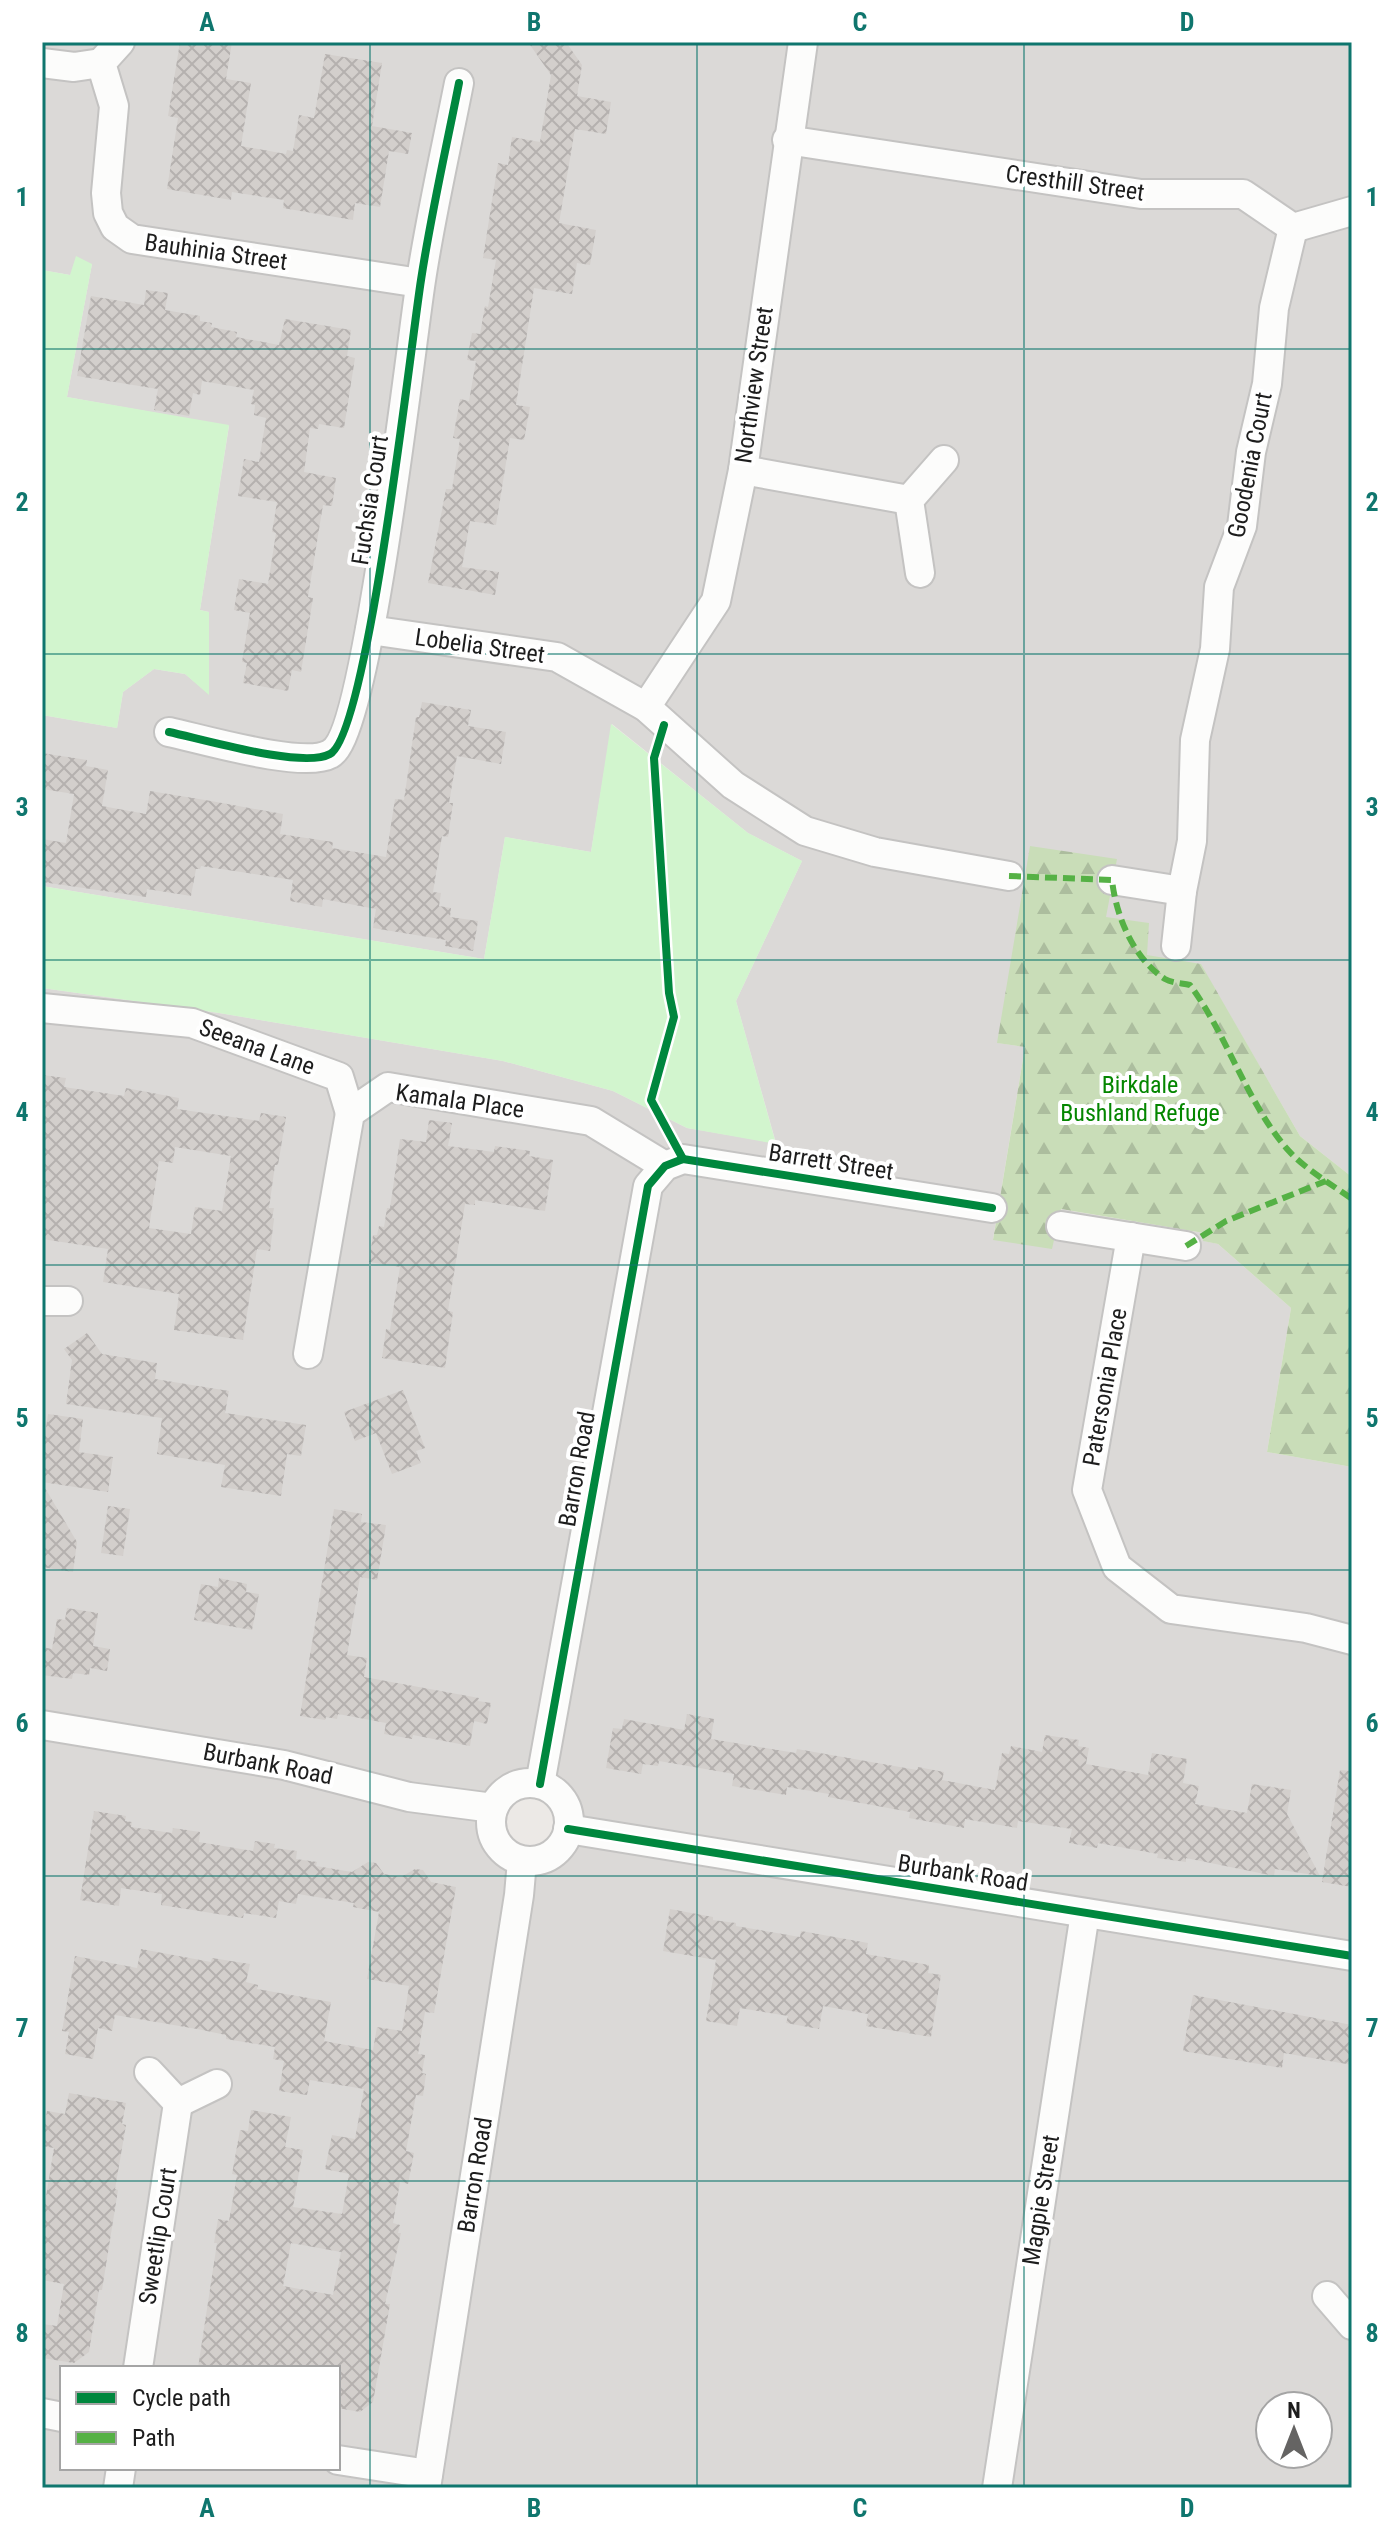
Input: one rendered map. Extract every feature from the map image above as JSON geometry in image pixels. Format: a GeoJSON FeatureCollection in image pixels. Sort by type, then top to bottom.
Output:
{"type":"FeatureCollection","features":[{"type":"Feature","properties":{"kind":"street"},"geometry":{"type":"LineString","coordinates":[[42,63],[74,67],[101,63],[120,42]]}},
{"type":"Feature","properties":{"kind":"street","name":"Northview Street"},"geometry":{"type":"LineString","coordinates":[[646,707],[716,601],[743,470],[803,42]]}},
{"type":"Feature","properties":{"kind":"street","name":"Bauhinia Street"},"geometry":{"type":"LineString","coordinates":[[101,63],[114,106],[106,193],[108,213],[115,227],[132,239],[420,283]]}},
{"type":"Feature","properties":{"kind":"street","name":"Fuchsia Court"},"geometry":{"type":"LineString","coordinates":[[169,732],[296,759],[330,755],[340,745],[353,710],[370,630],[409,379],[420,283],[459,83]]}},
{"type":"Feature","properties":{"kind":"street","name":"Cresthill Street"},"geometry":{"type":"LineString","coordinates":[[787,140],[1141,194],[1243,194],[1293,228]]}},
{"type":"Feature","properties":{"kind":"street"},"geometry":{"type":"LineString","coordinates":[[1293,228],[1352,211]]}},
{"type":"Feature","properties":{"kind":"street","name":"Goodenia Court"},"geometry":{"type":"LineString","coordinates":[[1176,946],[1192,841],[1195,740],[1215,649],[1219,587],[1242,526],[1251,452],[1267,384],[1274,308],[1293,228]]}},
{"type":"Feature","properties":{"kind":"street"},"geometry":{"type":"LineString","coordinates":[[920,573],[909,500],[944,460]]}},
{"type":"Feature","properties":{"kind":"street"},"geometry":{"type":"LineString","coordinates":[[743,470],[909,500]]}},
{"type":"Feature","properties":{"kind":"street","name":"Lobelia Street"},"geometry":{"type":"LineString","coordinates":[[370,630],[557,657],[646,707],[733,785],[805,831],[875,852],[1009,876]]}},
{"type":"Feature","properties":{"kind":"street"},"geometry":{"type":"LineString","coordinates":[[1112,880],[1182,891]]}},
{"type":"Feature","properties":{"kind":"street","name":"Seeana Lane"},"geometry":{"type":"LineString","coordinates":[[42,1008],[192,1023],[339,1077],[350,1113]]}},
{"type":"Feature","properties":{"kind":"street","name":"Kamala Place"},"geometry":{"type":"LineString","coordinates":[[350,1113],[388,1087],[591,1121],[665,1166]]}},
{"type":"Feature","properties":{"kind":"street"},"geometry":{"type":"LineString","coordinates":[[308,1354],[350,1113]]}},
{"type":"Feature","properties":{"kind":"street","name":"Barrett Street"},"geometry":{"type":"LineString","coordinates":[[665,1166],[683,1159],[992,1208]]}},
{"type":"Feature","properties":{"kind":"street","name":"Barron Road"},"geometry":{"type":"LineString","coordinates":[[540,1784],[648,1186],[665,1166]]}},
{"type":"Feature","properties":{"kind":"street"},"geometry":{"type":"LineString","coordinates":[[1061,1226],[1186,1246]]}},
{"type":"Feature","properties":{"kind":"street","name":"Patersonia Place"},"geometry":{"type":"LineString","coordinates":[[1131,1237],[1087,1490],[1117,1567],[1171,1609],[1306,1628],[1352,1640]]}},
{"type":"Feature","properties":{"kind":"street","name":"Burbank Road"},"geometry":{"type":"LineString","coordinates":[[42,1725],[284,1765],[409,1797],[493,1808]]}},
{"type":"Feature","properties":{"kind":"street"},"geometry":{"type":"LineString","coordinates":[[540,1784],[559,1796],[566,1806],[568,1829],[565,1841],[546,1858],[522,1861],[511,1857],[495,1841],[491,1830],[493,1808],[498,1798],[517,1785],[540,1784]]}},
{"type":"Feature","properties":{"kind":"street","name":"Burbank Road"},"geometry":{"type":"LineString","coordinates":[[568,1829],[1352,1956]]}},
{"type":"Feature","properties":{"kind":"street","name":"Barron Road"},"geometry":{"type":"LineString","coordinates":[[427,2481],[522,1861]]}},
{"type":"Feature","properties":{"kind":"street","name":"Magpie Street"},"geometry":{"type":"LineString","coordinates":[[997,2488],[1085,1913]]}},
{"type":"Feature","properties":{"kind":"street"},"geometry":{"type":"LineString","coordinates":[[149,2072],[178,2103],[217,2084]]}},
{"type":"Feature","properties":{"kind":"street","name":"Sweetlip Court"},"geometry":{"type":"LineString","coordinates":[[138,2366],[178,2103]]}},
{"type":"Feature","properties":{"kind":"street"},"geometry":{"type":"LineString","coordinates":[[1327,2296],[1352,2325]]}},
{"type":"Feature","properties":{"kind":"street"},"geometry":{"type":"LineString","coordinates":[[340,2460],[427,2481]]}},
{"type":"Feature","properties":{"kind":"shaded area"},"geometry":{"type":"Polygon","coordinates":[[[42,42],[1352,42],[1352,1177],[1300,1136],[1201,965],[998,1043],[1025,1047],[993,1239],[1060,1209],[1204,1233],[1204,1241],[1218,1244],[1291,1308],[1267,1452],[1352,1467],[1352,1944],[576,1825],[570,1803],[561,1789],[537,1779],[521,1778],[503,1785],[490,1802],[42,1718],[42,988],[219,1013],[503,1061],[613,1091],[687,1128],[776,1143],[736,1001],[802,861],[748,833],[612,724],[591,852],[505,837],[484,959],[42,886],[42,715],[117,728],[123,692],[154,669],[185,674],[209,694],[209,612],[200,610],[229,426],[67,397],[92,264],[70,275],[42,270],[42,42]]]}},
{"type":"Feature","properties":{"kind":"shaded area"},"geometry":{"type":"Polygon","coordinates":[[[42,1730],[481,1814],[480,1838],[492,1858],[509,1867],[416,2488],[42,2488],[42,1730]]]}},
{"type":"Feature","properties":{"kind":"shaded area"},"geometry":{"type":"Polygon","coordinates":[[[570,1842],[1352,1962],[1352,2488],[437,2488],[527,1866],[536,1868],[570,1842]]]}},
{"type":"Feature","properties":{"kind":"green space"},"geometry":{"type":"Polygon","coordinates":[[[76,256],[92,264],[67,397],[229,425],[200,610],[209,612],[209,695],[185,674],[154,669],[123,692],[117,728],[42,715],[42,270],[70,275],[76,256]]]}},
{"type":"Feature","properties":{"kind":"green space"},"geometry":{"type":"Polygon","coordinates":[[[611,724],[748,833],[802,861],[736,1001],[776,1144],[687,1128],[613,1091],[503,1061],[219,1013],[42,988],[42,886],[484,959],[505,837],[591,852],[611,724]]]}},
{"type":"Feature","properties":{"kind":"green space","name":"Birkdale Bushland Refuge"},"geometry":{"type":"Polygon","coordinates":[[[1030,846],[1117,859],[1106,917],[1149,923],[1147,955],[1201,964],[1300,1136],[1352,1177],[1352,1467],[1267,1452],[1291,1308],[1218,1244],[1203,1241],[1204,1233],[1061,1209],[1052,1249],[993,1240],[1025,1047],[997,1043],[1030,846]]]}},
{"type":"Feature","properties":{"kind":"building"},"geometry":{"type":"Polygon","coordinates":[[[180,42],[232,42],[226,79],[251,83],[241,146],[286,154],[287,150],[293,151],[299,115],[314,118],[325,54],[382,63],[372,126],[412,133],[408,154],[389,151],[380,207],[355,203],[353,220],[283,208],[284,200],[232,192],[231,200],[167,189],[178,118],[168,116],[180,42]]]}},
{"type":"Feature","properties":{"kind":"building"},"geometry":{"type":"Polygon","coordinates":[[[528,42],[566,42],[582,65],[577,96],[611,102],[606,134],[575,129],[559,223],[596,230],[590,265],[577,263],[572,294],[534,288],[516,405],[530,407],[524,440],[510,438],[496,525],[470,521],[462,567],[499,572],[495,595],[428,583],[446,489],[452,489],[460,439],[453,438],[460,399],[469,401],[476,361],[467,360],[472,333],[480,334],[496,260],[483,258],[498,163],[508,165],[512,137],[540,142],[551,75],[528,42]]]}},
{"type":"Feature","properties":{"kind":"building"},"geometry":{"type":"Polygon","coordinates":[[[146,290],[168,293],[165,310],[200,316],[200,321],[212,323],[211,327],[237,332],[236,337],[279,345],[285,319],[351,330],[347,356],[355,358],[344,428],[319,424],[318,429],[310,428],[304,472],[336,478],[332,506],[323,505],[308,597],[313,598],[301,672],[292,670],[288,691],[243,683],[247,663],[242,662],[250,613],[234,610],[239,579],[268,584],[276,533],[272,532],[277,502],[238,496],[244,459],[259,462],[266,418],[254,415],[255,405],[251,404],[254,390],[202,381],[200,395],[193,393],[189,416],[154,410],[158,389],[77,376],[91,296],[144,305],[146,290]]]}},
{"type":"Feature","properties":{"kind":"building"},"geometry":{"type":"Polygon","coordinates":[[[422,702],[471,710],[468,726],[506,732],[501,764],[457,756],[449,803],[453,803],[448,837],[442,836],[433,892],[441,893],[439,906],[451,908],[450,917],[478,921],[473,951],[445,946],[446,940],[373,928],[376,909],[323,899],[322,907],[290,901],[293,880],[201,866],[196,869],[191,896],[147,889],[146,897],[42,882],[42,839],[66,843],[74,794],[42,789],[42,753],[87,760],[86,766],[108,770],[102,806],[146,814],[150,791],[211,801],[283,814],[280,834],[333,842],[332,848],[386,857],[395,799],[404,800],[416,717],[419,717],[422,702]]]}},
{"type":"Feature","properties":{"kind":"building"},"geometry":{"type":"Polygon","coordinates":[[[42,1075],[66,1078],[64,1087],[124,1096],[126,1088],[179,1098],[177,1109],[259,1121],[261,1113],[286,1117],[269,1208],[274,1208],[270,1251],[257,1249],[243,1340],[174,1330],[179,1294],[103,1282],[108,1249],[42,1239],[42,1075]],[[175,1147],[173,1163],[159,1161],[149,1228],[191,1234],[195,1207],[222,1211],[231,1156],[175,1147]]]}},
{"type":"Feature","properties":{"kind":"building"},"geometry":{"type":"Polygon","coordinates":[[[429,1120],[452,1123],[448,1146],[494,1152],[495,1146],[530,1151],[529,1156],[553,1160],[545,1211],[475,1200],[475,1205],[465,1204],[448,1311],[453,1312],[445,1368],[382,1358],[386,1329],[390,1330],[400,1267],[369,1262],[373,1235],[377,1235],[379,1226],[384,1227],[387,1208],[390,1208],[400,1139],[426,1142],[429,1120]]]}},
{"type":"Feature","properties":{"kind":"building"},"geometry":{"type":"Polygon","coordinates":[[[87,1333],[102,1354],[157,1363],[155,1379],[229,1391],[225,1413],[306,1425],[301,1456],[287,1454],[281,1496],[221,1487],[225,1465],[157,1454],[162,1418],[66,1404],[72,1360],[64,1349],[87,1333]]]}},
{"type":"Feature","properties":{"kind":"building"},"geometry":{"type":"Polygon","coordinates":[[[403,1390],[425,1448],[416,1451],[421,1463],[392,1474],[376,1433],[355,1441],[344,1412],[403,1390]]]}},
{"type":"Feature","properties":{"kind":"building"},"geometry":{"type":"Polygon","coordinates":[[[48,1414],[83,1419],[79,1452],[113,1457],[108,1492],[42,1482],[42,1454],[48,1414]]]}},
{"type":"Feature","properties":{"kind":"building"},"geometry":{"type":"Polygon","coordinates":[[[42,1483],[77,1542],[73,1572],[42,1567],[42,1483]]]}},
{"type":"Feature","properties":{"kind":"building"},"geometry":{"type":"Polygon","coordinates":[[[108,1506],[130,1509],[123,1556],[101,1553],[108,1506]]]}},
{"type":"Feature","properties":{"kind":"building"},"geometry":{"type":"Polygon","coordinates":[[[334,1509],[362,1514],[361,1522],[386,1525],[377,1580],[360,1577],[347,1655],[367,1658],[364,1677],[479,1698],[478,1701],[491,1703],[487,1724],[474,1721],[470,1746],[413,1735],[412,1739],[384,1734],[386,1723],[338,1714],[337,1719],[326,1717],[325,1720],[300,1716],[334,1509]]]}},
{"type":"Feature","properties":{"kind":"building"},"geometry":{"type":"Polygon","coordinates":[[[219,1578],[247,1584],[246,1592],[259,1594],[252,1630],[194,1620],[201,1584],[218,1587],[219,1578]]]}},
{"type":"Feature","properties":{"kind":"building"},"geometry":{"type":"Polygon","coordinates":[[[67,1608],[98,1613],[93,1646],[110,1649],[107,1671],[90,1668],[89,1675],[73,1673],[72,1679],[42,1675],[42,1647],[52,1649],[57,1619],[65,1620],[67,1608]]]}},
{"type":"Feature","properties":{"kind":"building"},"geometry":{"type":"Polygon","coordinates":[[[687,1714],[714,1719],[711,1739],[796,1753],[797,1749],[917,1770],[918,1767],[944,1772],[942,1780],[995,1790],[1002,1753],[1009,1754],[1011,1746],[1042,1752],[1045,1735],[1079,1740],[1078,1746],[1089,1748],[1086,1764],[1148,1775],[1152,1753],[1187,1759],[1183,1783],[1199,1786],[1195,1804],[1247,1813],[1252,1784],[1291,1790],[1287,1814],[1320,1876],[1275,1869],[1274,1876],[1186,1858],[1186,1862],[1157,1858],[1158,1854],[1098,1843],[1097,1848],[1069,1843],[1072,1829],[1018,1821],[1017,1828],[965,1819],[964,1828],[909,1818],[910,1812],[828,1797],[829,1794],[787,1787],[786,1795],[732,1786],[734,1774],[659,1761],[658,1766],[643,1764],[641,1774],[606,1768],[613,1728],[622,1729],[624,1719],[684,1730],[687,1714]]]}},
{"type":"Feature","properties":{"kind":"building"},"geometry":{"type":"Polygon","coordinates":[[[1340,1770],[1352,1771],[1352,1887],[1322,1882],[1340,1770]]]}},
{"type":"Feature","properties":{"kind":"building"},"geometry":{"type":"Polygon","coordinates":[[[94,1811],[126,1816],[125,1821],[132,1822],[131,1827],[172,1833],[173,1828],[200,1832],[199,1842],[253,1851],[255,1841],[275,1844],[274,1848],[297,1851],[296,1859],[317,1862],[316,1866],[352,1872],[368,1862],[376,1863],[384,1874],[401,1877],[415,1869],[423,1870],[431,1882],[456,1887],[434,2013],[425,2012],[418,2054],[425,2055],[422,2073],[426,2074],[423,2096],[416,2095],[406,2151],[414,2153],[408,2184],[400,2182],[393,2223],[400,2225],[398,2233],[401,2233],[385,2304],[390,2304],[373,2402],[360,2412],[340,2408],[340,2366],[198,2366],[218,2219],[229,2221],[237,2175],[232,2174],[240,2130],[248,2131],[251,2110],[291,2117],[285,2147],[303,2150],[293,2207],[342,2214],[349,2174],[325,2169],[332,2135],[355,2139],[364,2089],[310,2080],[307,2095],[279,2091],[284,2061],[273,2059],[275,2047],[226,2039],[226,2035],[197,2029],[115,2015],[112,2031],[98,2028],[93,2059],[65,2054],[69,2032],[62,2031],[75,1956],[137,1968],[141,1949],[211,1962],[212,1958],[250,1964],[246,1982],[258,1985],[257,1989],[331,2002],[324,2041],[373,2050],[377,2027],[402,2031],[409,1986],[367,1979],[379,1912],[353,1907],[354,1903],[298,1894],[296,1904],[279,1901],[276,1918],[244,1913],[243,1918],[161,1905],[162,1894],[121,1888],[119,1906],[80,1900],[94,1811]],[[291,2243],[283,2286],[333,2295],[341,2252],[291,2243]]]}},
{"type":"Feature","properties":{"kind":"building"},"geometry":{"type":"Polygon","coordinates":[[[670,1909],[713,1917],[713,1920],[736,1923],[736,1926],[800,1937],[801,1931],[868,1943],[866,1954],[929,1965],[928,1973],[941,1975],[931,2037],[866,2026],[868,2014],[823,2006],[819,2029],[786,2023],[788,2016],[740,2008],[737,2026],[706,2021],[716,1960],[663,1951],[670,1909]]]}},
{"type":"Feature","properties":{"kind":"building"},"geometry":{"type":"Polygon","coordinates":[[[1193,1995],[1352,2025],[1352,2065],[1284,2053],[1282,2068],[1183,2051],[1193,1995]]]}},
{"type":"Feature","properties":{"kind":"building"},"geometry":{"type":"Polygon","coordinates":[[[69,2093],[126,2103],[122,2124],[126,2125],[115,2189],[118,2190],[102,2290],[99,2290],[89,2352],[74,2363],[42,2358],[42,2324],[57,2326],[64,2284],[42,2280],[42,2221],[54,2148],[42,2146],[42,2140],[47,2111],[65,2114],[69,2093]]]}},
{"type":"Feature","properties":{"kind":"marked path"},"geometry":{"type":"LineString","coordinates":[[1009,876],[1112,880],[1122,922],[1144,960],[1165,979],[1190,985],[1274,1132],[1302,1164],[1352,1199]]}},
{"type":"Feature","properties":{"kind":"marked path"},"geometry":{"type":"LineString","coordinates":[[1186,1246],[1226,1221],[1326,1181]]}},
{"type":"Feature","properties":{"kind":"cycle path"},"geometry":{"type":"LineString","coordinates":[[169,732],[252,751],[317,758],[330,754],[344,730],[359,680],[373,612],[425,255],[459,83]]}},
{"type":"Feature","properties":{"kind":"cycle path"},"geometry":{"type":"LineString","coordinates":[[664,725],[654,758],[669,993],[674,1017],[651,1100],[683,1159]]}},
{"type":"Feature","properties":{"kind":"cycle path"},"geometry":{"type":"LineString","coordinates":[[540,1784],[648,1186],[665,1166],[683,1159],[992,1208]]}},
{"type":"Feature","properties":{"kind":"cycle path"},"geometry":{"type":"LineString","coordinates":[[568,1829],[1352,1956]]}}]}
